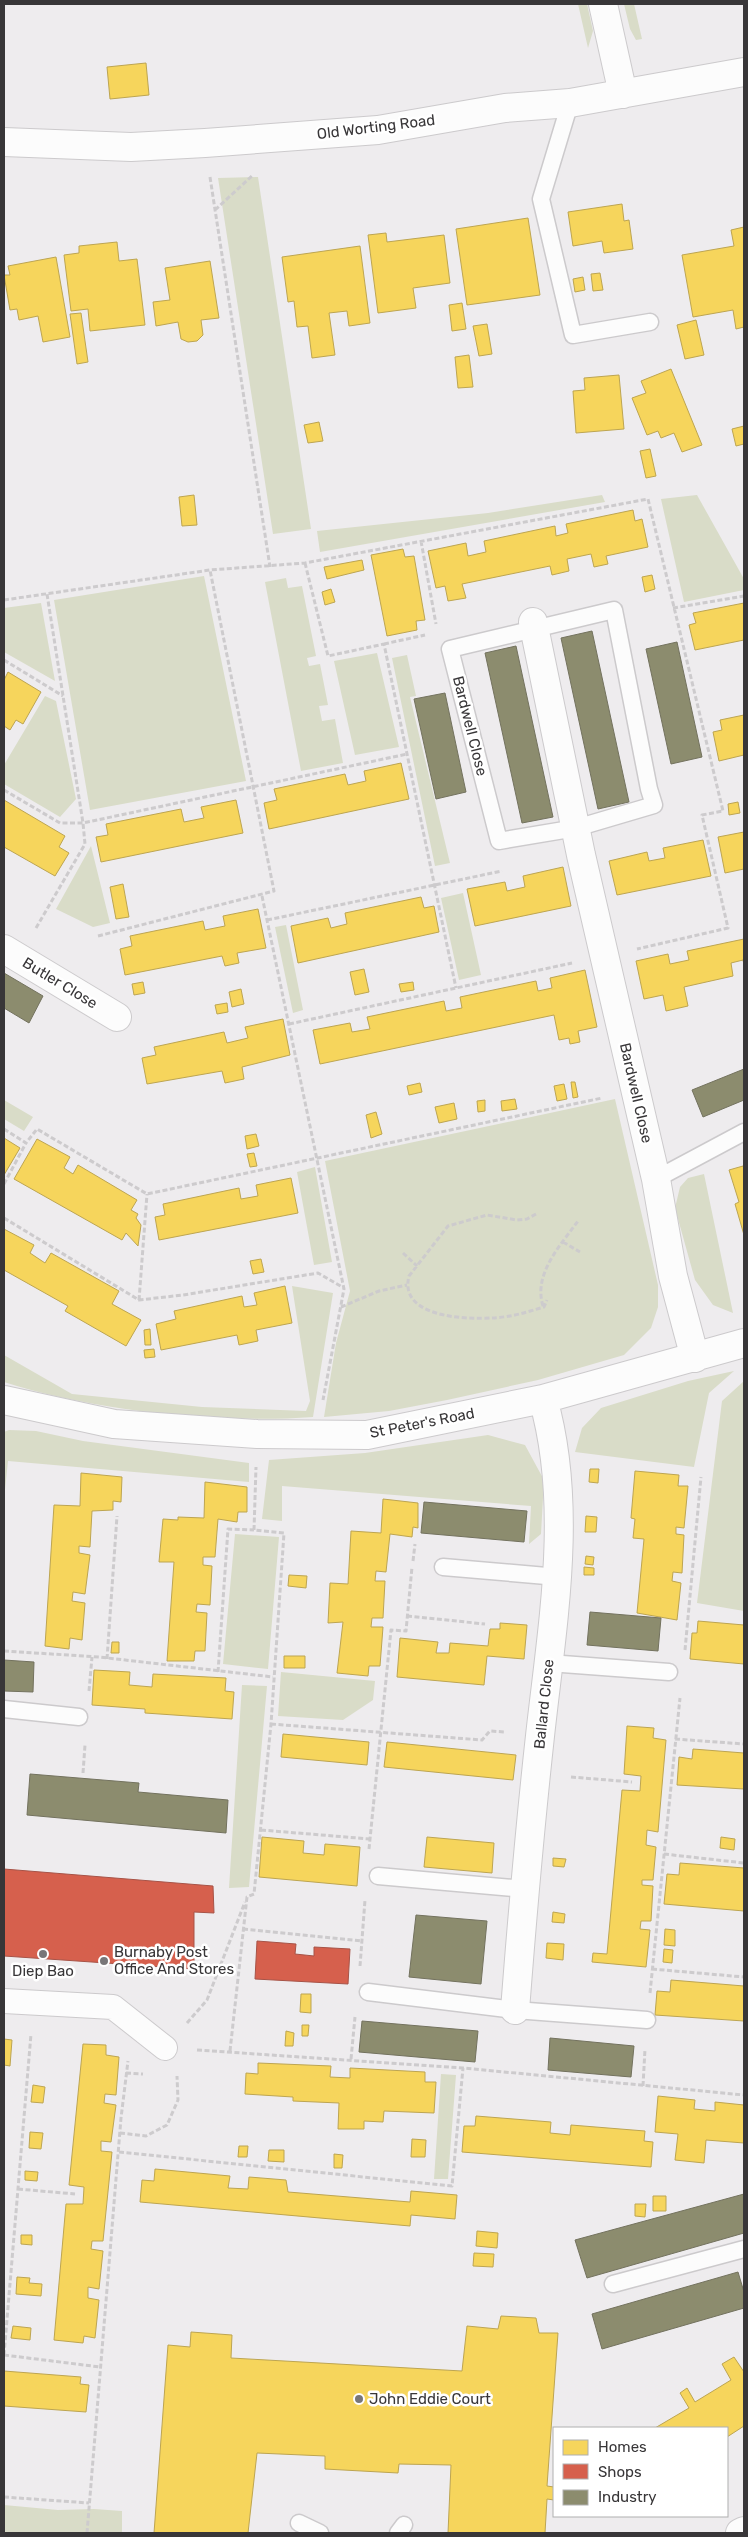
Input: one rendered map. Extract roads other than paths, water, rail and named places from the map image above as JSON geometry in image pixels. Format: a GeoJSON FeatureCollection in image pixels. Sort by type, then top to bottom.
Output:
{"type":"FeatureCollection","features":[{"type":"Feature","properties":{"kind":"street"},"geometry":{"type":"LineString","coordinates":[[603,4],[623,94]]}},
{"type":"Feature","properties":{"kind":"street","name":"Old Worting Road"},"geometry":{"type":"LineString","coordinates":[[4,142],[131,147],[205,144],[378,130],[505,108],[570,102],[623,94],[744,72]]}},
{"type":"Feature","properties":{"kind":"street","name":"Bardwell Close"},"geometry":{"type":"LineString","coordinates":[[534,625],[576,828],[656,1179],[673,1276],[695,1358]]}},
{"type":"Feature","properties":{"kind":"street","name":"Butler Close"},"geometry":{"type":"LineString","coordinates":[[11,953],[117,1017]]}},
{"type":"Feature","properties":{"kind":"street","name":"St Peter's Road"},"geometry":{"type":"LineString","coordinates":[[4,1400],[114,1424],[257,1434],[316,1433],[367,1435],[543,1398],[695,1358],[744,1342]]}},
{"type":"Feature","properties":{"kind":"street","name":"Ballard Close"},"geometry":{"type":"LineString","coordinates":[[515,2010],[525,1889],[558,1577],[560,1520],[549,1419],[543,1398]]}},
{"type":"Feature","properties":{"kind":"street"},"geometry":{"type":"LineString","coordinates":[[4,2000],[113,2006],[165,2048]]}},
{"type":"Feature","properties":{"kind":"street"},"geometry":{"type":"LineString","coordinates":[[740,2533],[744,2531]]}},
{"type":"Feature","properties":{"kind":"lane"},"geometry":{"type":"LineString","coordinates":[[570,102],[541,199],[574,335],[650,322]]}},
{"type":"Feature","properties":{"kind":"lane","name":"Bardwell Close"},"geometry":{"type":"LineString","coordinates":[[614,610],[654,805],[576,828],[499,841],[450,649],[534,625],[614,610]]}},
{"type":"Feature","properties":{"kind":"lane"},"geometry":{"type":"LineString","coordinates":[[656,1179],[744,1132]]}},
{"type":"Feature","properties":{"kind":"lane"},"geometry":{"type":"LineString","coordinates":[[443,1567],[558,1577]]}},
{"type":"Feature","properties":{"kind":"lane"},"geometry":{"type":"LineString","coordinates":[[549,1662],[669,1672]]}},
{"type":"Feature","properties":{"kind":"lane"},"geometry":{"type":"LineString","coordinates":[[4,1709],[79,1717]]}},
{"type":"Feature","properties":{"kind":"lane"},"geometry":{"type":"LineString","coordinates":[[378,1876],[525,1889]]}},
{"type":"Feature","properties":{"kind":"lane"},"geometry":{"type":"LineString","coordinates":[[368,1992],[515,2010],[647,2020]]}},
{"type":"Feature","properties":{"kind":"lane"},"geometry":{"type":"LineString","coordinates":[[613,2284],[744,2249]]}},
{"type":"Feature","properties":{"kind":"lane"},"geometry":{"type":"LineString","coordinates":[[299,2523],[320,2533]]}},
{"type":"Feature","properties":{"kind":"place","name":"Diep Bao"},"geometry":{"type":"Point","coordinates":[43,1954]}},
{"type":"Feature","properties":{"kind":"place","name":"Burnaby Post Office And Stores"},"geometry":{"type":"Point","coordinates":[104,1961]}},
{"type":"Feature","properties":{"kind":"place","name":"John Eddie Court"},"geometry":{"type":"Point","coordinates":[359,2399]}}]}
